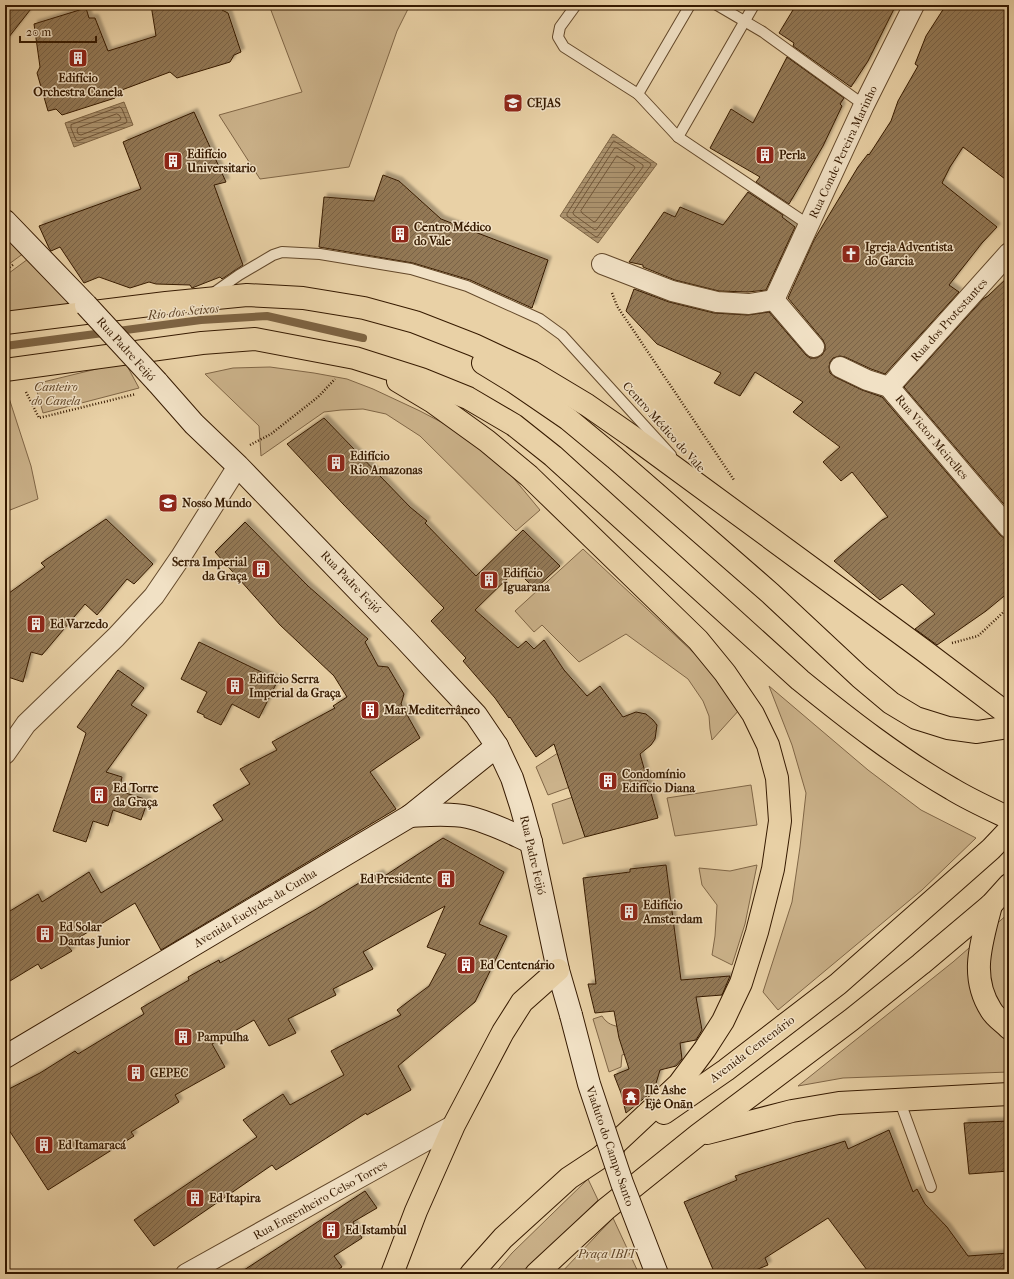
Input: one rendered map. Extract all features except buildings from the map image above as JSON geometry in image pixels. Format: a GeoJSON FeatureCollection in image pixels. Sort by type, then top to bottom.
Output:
{"type":"FeatureCollection","features":[{"type":"Feature","properties":{"kind":"main road","name":"Rua Padre Feijó"},"geometry":{"type":"LineString","coordinates":[[5,221],[58,275],[194,424],[233,461],[401,634],[476,715],[497,746],[512,778],[531,842],[558,970],[571,1015]]}},
{"type":"Feature","properties":{"kind":"main road"},"geometry":{"type":"LineString","coordinates":[[5,324],[247,295],[303,298],[364,308],[415,322],[474,345],[532,372],[587,405],[633,437],[1009,715]]}},
{"type":"Feature","properties":{"kind":"main road"},"geometry":{"type":"LineString","coordinates":[[415,322],[514,382],[568,419],[770,592],[860,677],[891,703],[916,718],[948,728],[977,732],[1009,727]]}},
{"type":"Feature","properties":{"kind":"main road"},"geometry":{"type":"LineString","coordinates":[[10,369],[202,343],[255,339],[361,360],[421,379],[468,398],[514,425],[553,456],[800,680],[842,714],[890,749],[952,789],[1009,818]]}},
{"type":"Feature","properties":{"kind":"main road"},"geometry":{"type":"LineString","coordinates":[[361,360],[433,402],[487,441],[529,476],[698,640],[725,673],[753,714],[771,752],[777,778],[780,821],[773,869],[757,932],[741,983],[723,1021],[705,1049],[679,1084],[601,1157]]}},
{"type":"Feature","properties":{"kind":"main road","name":"Avenida Euclydes da Cunha"},"geometry":{"type":"LineString","coordinates":[[5,1058],[410,816],[497,746]]}},
{"type":"Feature","properties":{"kind":"main road"},"geometry":{"type":"LineString","coordinates":[[410,816],[440,815],[468,817],[502,829],[531,842]]}},
{"type":"Feature","properties":{"kind":"main road","name":"Avenida Centenário"},"geometry":{"type":"LineString","coordinates":[[471,1274],[503,1238],[569,1178],[726,1070],[838,984],[991,849],[1009,830]]}},
{"type":"Feature","properties":{"kind":"main road"},"geometry":{"type":"LineString","coordinates":[[536,1274],[606,1209],[698,1135],[921,964],[991,905],[1009,884]]}},
{"type":"Feature","properties":{"kind":"main road"},"geometry":{"type":"LineString","coordinates":[[991,905],[979,954],[978,976],[984,997],[992,1012],[1009,1028]]}},
{"type":"Feature","properties":{"kind":"main road"},"geometry":{"type":"LineString","coordinates":[[392,1274],[416,1211],[454,1126],[503,1032],[522,1002],[558,970]]}},
{"type":"Feature","properties":{"kind":"main road","name":"Viaduto do Campo Santo"},"geometry":{"type":"LineString","coordinates":[[571,1015],[591,1091],[622,1183],[656,1274]]}},
{"type":"Feature","properties":{"kind":"main road"},"geometry":{"type":"LineString","coordinates":[[698,1135],[792,1111],[839,1103],[1009,1094]]}},
{"type":"Feature","properties":{"kind":"street","name":"Rua Conde Pereira Marinho"},"geometry":{"type":"LineString","coordinates":[[774,300],[864,105],[914,5]]}},
{"type":"Feature","properties":{"kind":"street","name":"Rua dos Protestantes"},"geometry":{"type":"LineString","coordinates":[[889,386],[1009,253]]}},
{"type":"Feature","properties":{"kind":"street"},"geometry":{"type":"LineString","coordinates":[[602,264],[672,291],[717,302],[749,304],[774,300],[814,347]]}},
{"type":"Feature","properties":{"kind":"street","name":"Rua Victor Meirelles"},"geometry":{"type":"LineString","coordinates":[[840,367],[867,380],[889,386],[1009,528]]}},
{"type":"Feature","properties":{"kind":"street"},"geometry":{"type":"LineString","coordinates":[[5,754],[26,724],[116,637],[154,596],[180,558],[233,461]]}},
{"type":"Feature","properties":{"kind":"street","name":"Rua Engenheiro Celso Torres"},"geometry":{"type":"LineString","coordinates":[[186,1274],[454,1126]]}},
{"type":"Feature","properties":{"kind":"lane"},"geometry":{"type":"LineString","coordinates":[[576,5],[560,27],[558,37],[564,47],[638,94],[678,137],[809,225]]}},
{"type":"Feature","properties":{"kind":"lane"},"geometry":{"type":"LineString","coordinates":[[638,94],[690,5]]}},
{"type":"Feature","properties":{"kind":"lane"},"geometry":{"type":"LineString","coordinates":[[716,5],[763,32],[864,105]]}},
{"type":"Feature","properties":{"kind":"lane"},"geometry":{"type":"LineString","coordinates":[[678,137],[754,5]]}},
{"type":"Feature","properties":{"kind":"lane","name":"Centro Médico do Vale"},"geometry":{"type":"LineString","coordinates":[[203,300],[239,275],[273,255],[282,252],[320,254],[411,269],[467,286],[540,319],[562,335],[701,487]]}},
{"type":"Feature","properties":{"kind":"lane"},"geometry":{"type":"LineString","coordinates":[[899,1099],[931,1187]]}},
{"type":"Feature","properties":{"kind":"path"},"geometry":{"type":"LineString","coordinates":[[602,264],[617,306],[713,449]]}},
{"type":"Feature","properties":{"kind":"path"},"geometry":{"type":"LineString","coordinates":[[233,461],[271,434],[318,397],[361,360]]}},
{"type":"Feature","properties":{"kind":"path"},"geometry":{"type":"LineString","coordinates":[[10,369],[39,418],[159,385]]}},
{"type":"Feature","properties":{"kind":"path"},"geometry":{"type":"LineString","coordinates":[[978,636],[1009,607]]}},
{"type":"Feature","properties":{"kind":"green space"},"geometry":{"type":"Polygon","coordinates":[[[269,5],[410,5],[397,31],[349,167],[260,179],[219,115],[302,92],[269,5]]]}},
{"type":"Feature","properties":{"kind":"green space"},"geometry":{"type":"Polygon","coordinates":[[[5,234],[24,253],[5,267],[5,234]]]}},
{"type":"Feature","properties":{"kind":"green space"},"geometry":{"type":"Polygon","coordinates":[[[28,259],[78,308],[5,319],[5,276],[28,259]]]}},
{"type":"Feature","properties":{"kind":"green space","name":"Canteiro do Canela"},"geometry":{"type":"Polygon","coordinates":[[[125,362],[139,388],[43,413],[35,384],[125,362]]]}},
{"type":"Feature","properties":{"kind":"green space"},"geometry":{"type":"Polygon","coordinates":[[[270,367],[347,379],[373,389],[420,411],[462,433],[506,469],[540,510],[516,531],[420,436],[386,414],[363,409],[324,412],[261,456],[259,426],[205,374],[233,368],[270,367]]]}},
{"type":"Feature","properties":{"kind":"green space"},"geometry":{"type":"Polygon","coordinates":[[[9,398],[31,466],[38,499],[5,512],[5,399],[9,398]]]}},
{"type":"Feature","properties":{"kind":"green space"},"geometry":{"type":"Polygon","coordinates":[[[583,549],[712,670],[740,709],[712,740],[709,716],[703,701],[688,679],[626,634],[579,662],[542,625],[534,632],[515,611],[583,549]]]}},
{"type":"Feature","properties":{"kind":"green space"},"geometry":{"type":"Polygon","coordinates":[[[769,686],[868,770],[921,810],[976,838],[922,890],[778,1010],[763,992],[792,902],[806,793],[792,745],[769,686]]]}},
{"type":"Feature","properties":{"kind":"green space"},"geometry":{"type":"Polygon","coordinates":[[[558,753],[570,787],[548,795],[536,767],[558,753]]]}},
{"type":"Feature","properties":{"kind":"green space"},"geometry":{"type":"Polygon","coordinates":[[[751,785],[757,825],[675,836],[667,798],[751,785]]]}},
{"type":"Feature","properties":{"kind":"green space"},"geometry":{"type":"Polygon","coordinates":[[[573,797],[585,837],[563,844],[552,804],[573,797]]]}},
{"type":"Feature","properties":{"kind":"green space"},"geometry":{"type":"Polygon","coordinates":[[[757,865],[745,924],[732,965],[712,955],[717,905],[702,885],[699,868],[730,871],[757,865]]]}},
{"type":"Feature","properties":{"kind":"green space"},"geometry":{"type":"Polygon","coordinates":[[[1009,913],[1009,1072],[843,1078],[798,1086],[953,962],[1009,913]]]}},
{"type":"Feature","properties":{"kind":"green space"},"geometry":{"type":"Polygon","coordinates":[[[602,1016],[610,1024],[622,1027],[635,1051],[622,1055],[621,1067],[609,1072],[593,1019],[602,1016]]]}},
{"type":"Feature","properties":{"kind":"green space"},"geometry":{"type":"Polygon","coordinates":[[[588,1179],[598,1200],[523,1274],[494,1274],[512,1253],[588,1179]]]}},
{"type":"Feature","properties":{"kind":"green space","name":"Praça IBIT"},"geometry":{"type":"Polygon","coordinates":[[[613,1218],[639,1274],[560,1274],[613,1218]]]}},
{"type":"Feature","properties":{"kind":"water"},"geometry":{"type":"Polygon","coordinates":[[[124,102],[133,125],[74,147],[65,123],[124,102]]]}},
{"type":"Feature","properties":{"kind":"water"},"geometry":{"type":"Polygon","coordinates":[[[613,134],[657,164],[598,243],[560,216],[613,134]]]}},
{"type":"Feature","properties":{"kind":"waterway","name":"Rio dos Seixos"},"geometry":{"type":"LineString","coordinates":[[5,346],[201,320],[267,316],[363,338]]}},
{"type":"Feature","properties":{"kind":"place","name":"Edifício Orchestra Canela"},"geometry":{"type":"Point","coordinates":[78,58]}},
{"type":"Feature","properties":{"kind":"place","name":"CEJAS"},"geometry":{"type":"Point","coordinates":[513,103]}},
{"type":"Feature","properties":{"kind":"place","name":"Perla"},"geometry":{"type":"Point","coordinates":[765,155]}},
{"type":"Feature","properties":{"kind":"place","name":"Edifício Universitario"},"geometry":{"type":"Point","coordinates":[173,161]}},
{"type":"Feature","properties":{"kind":"place","name":"Centro Médico do Vale"},"geometry":{"type":"Point","coordinates":[400,234]}},
{"type":"Feature","properties":{"kind":"place","name":"Igreja Adventista do Garcia"},"geometry":{"type":"Point","coordinates":[851,254]}},
{"type":"Feature","properties":{"kind":"place","name":"Edifício Rio Amazonas"},"geometry":{"type":"Point","coordinates":[336,463]}},
{"type":"Feature","properties":{"kind":"place","name":"Nosso Mundo"},"geometry":{"type":"Point","coordinates":[168,503]}},
{"type":"Feature","properties":{"kind":"place","name":"Serra Imperial da Graça"},"geometry":{"type":"Point","coordinates":[261,569]}},
{"type":"Feature","properties":{"kind":"place","name":"Edifício Iguarana"},"geometry":{"type":"Point","coordinates":[489,580]}},
{"type":"Feature","properties":{"kind":"place","name":"Ed Varzedo"},"geometry":{"type":"Point","coordinates":[36,624]}},
{"type":"Feature","properties":{"kind":"place","name":"Edifício Serra Imperial da Graça"},"geometry":{"type":"Point","coordinates":[235,686]}},
{"type":"Feature","properties":{"kind":"place","name":"Mar Mediterrâneo"},"geometry":{"type":"Point","coordinates":[370,710]}},
{"type":"Feature","properties":{"kind":"place","name":"Condomínio Edifício Diana"},"geometry":{"type":"Point","coordinates":[608,781]}},
{"type":"Feature","properties":{"kind":"place","name":"Ed Torre da Graça"},"geometry":{"type":"Point","coordinates":[99,795]}},
{"type":"Feature","properties":{"kind":"place","name":"Ed Presidente"},"geometry":{"type":"Point","coordinates":[446,879]}},
{"type":"Feature","properties":{"kind":"place","name":"Edifício Amsterdam"},"geometry":{"type":"Point","coordinates":[629,912]}},
{"type":"Feature","properties":{"kind":"place","name":"Ed Solar Dantas Junior"},"geometry":{"type":"Point","coordinates":[45,934]}},
{"type":"Feature","properties":{"kind":"place","name":"Ed Centenário"},"geometry":{"type":"Point","coordinates":[466,965]}},
{"type":"Feature","properties":{"kind":"place","name":"Pampulha"},"geometry":{"type":"Point","coordinates":[183,1037]}},
{"type":"Feature","properties":{"kind":"place","name":"GEPEC"},"geometry":{"type":"Point","coordinates":[136,1073]}},
{"type":"Feature","properties":{"kind":"place","name":"Ilê Ashe Ejê Onãn"},"geometry":{"type":"Point","coordinates":[631,1097]}},
{"type":"Feature","properties":{"kind":"place","name":"Ed Itamaracá"},"geometry":{"type":"Point","coordinates":[44,1145]}},
{"type":"Feature","properties":{"kind":"place","name":"Ed Itapira"},"geometry":{"type":"Point","coordinates":[195,1198]}},
{"type":"Feature","properties":{"kind":"place","name":"Ed Istambul"},"geometry":{"type":"Point","coordinates":[331,1230]}}]}
